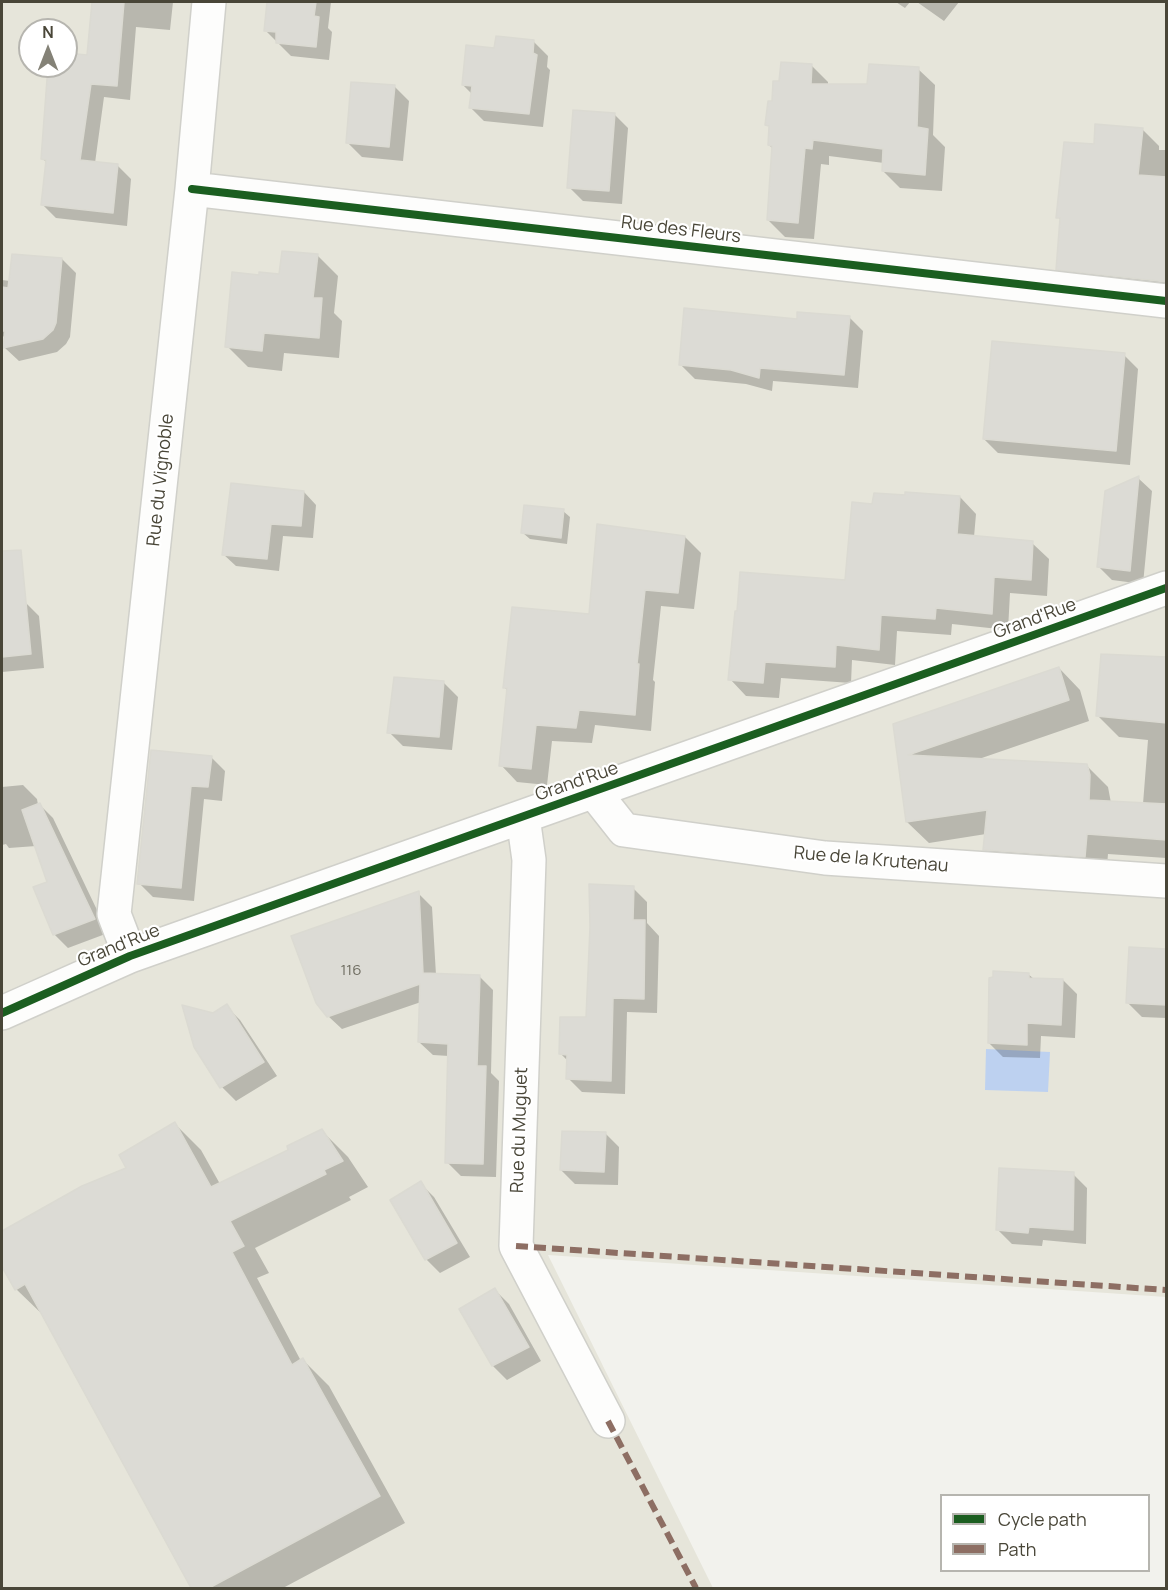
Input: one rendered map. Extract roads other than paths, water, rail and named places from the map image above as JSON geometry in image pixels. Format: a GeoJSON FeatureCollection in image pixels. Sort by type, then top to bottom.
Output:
{"type":"FeatureCollection","features":[{"type":"Feature","properties":{"kind":"street","name":"Rue du Vignoble"},"geometry":{"type":"LineString","coordinates":[[130,956],[114,914],[192,189],[209,2]]}},
{"type":"Feature","properties":{"kind":"street","name":"Rue des Fleurs"},"geometry":{"type":"LineString","coordinates":[[192,189],[1167,301]]}},
{"type":"Feature","properties":{"kind":"street","name":"Grand'Rue"},"geometry":{"type":"LineString","coordinates":[[2,1013],[130,956],[1167,588]]}},
{"type":"Feature","properties":{"kind":"street","name":"Rue de la Krutenau"},"geometry":{"type":"LineString","coordinates":[[594,792],[624,830],[825,858],[1167,881]]}},
{"type":"Feature","properties":{"kind":"street","name":"Rue du Muguet"},"geometry":{"type":"LineString","coordinates":[[523,817],[529,860],[516,1246],[608,1421]]}},
{"type":"Feature","properties":{"kind":"water"},"geometry":{"type":"Polygon","coordinates":[[[986,1049],[1050,1052],[1048,1092],[985,1090],[986,1049]]]}}]}
